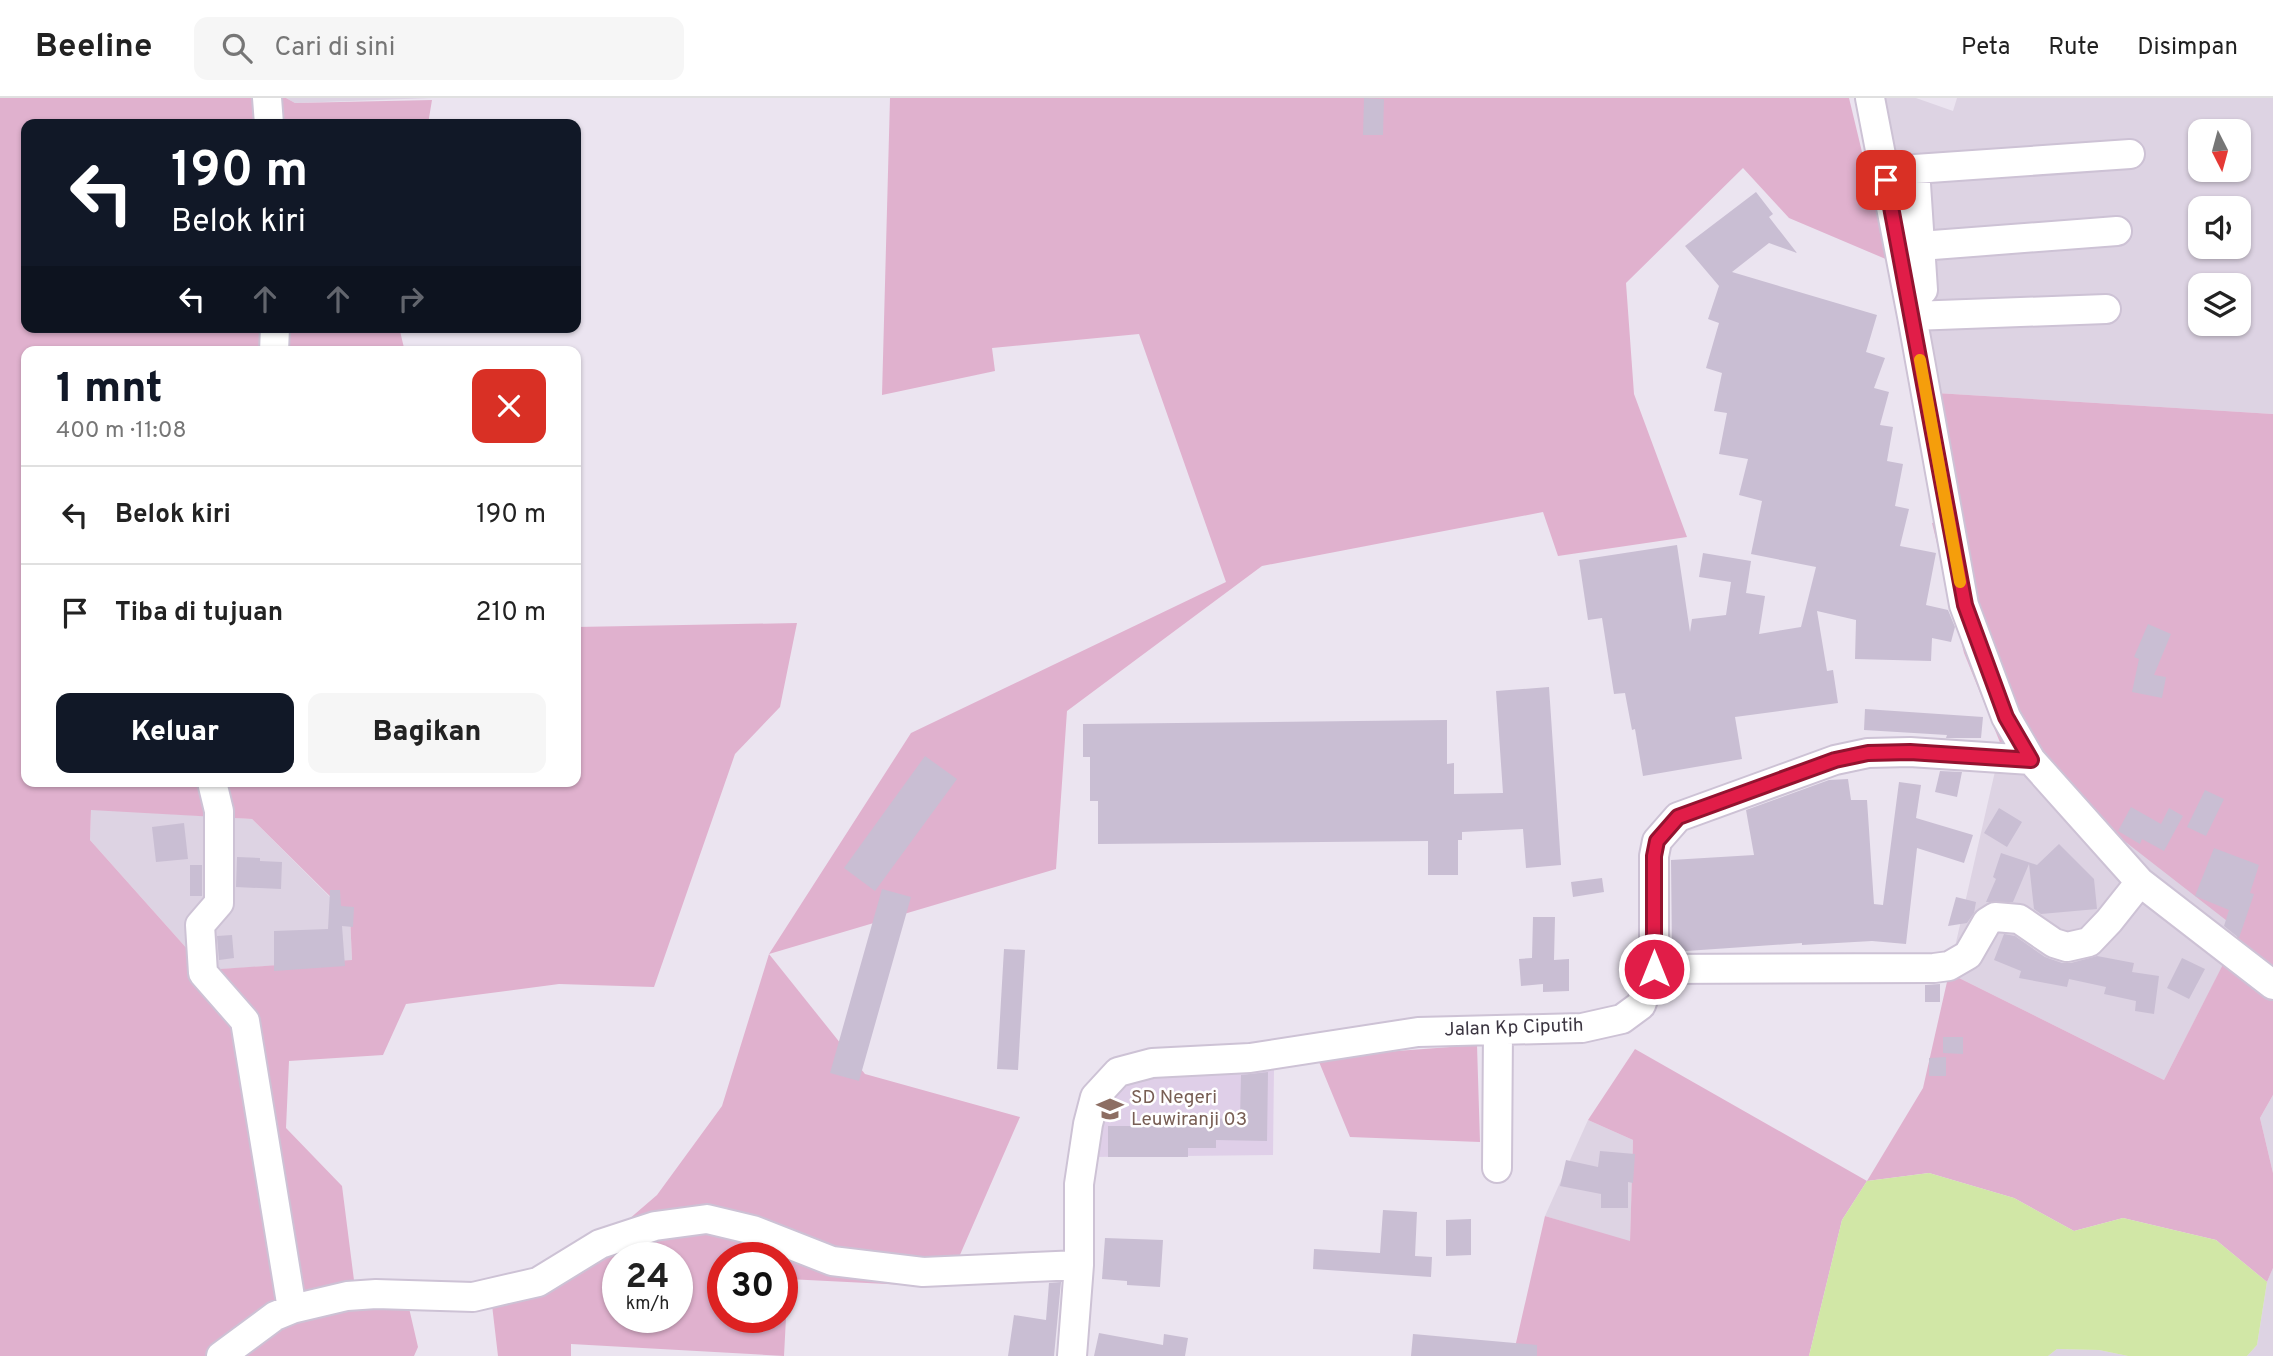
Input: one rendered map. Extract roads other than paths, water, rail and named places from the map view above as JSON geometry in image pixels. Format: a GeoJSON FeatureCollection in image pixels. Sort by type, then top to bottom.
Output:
{"type":"FeatureCollection","features":[{"type":"Feature","properties":{"kind":"street"},"geometry":{"type":"LineString","coordinates":[[267,98],[269,119]]}},
{"type":"Feature","properties":{"kind":"street"},"geometry":{"type":"LineString","coordinates":[[1870,98],[1918,315],[1965,605],[2006,717],[2031,760],[2140,882],[2273,985]]}},
{"type":"Feature","properties":{"kind":"street"},"geometry":{"type":"LineString","coordinates":[[1918,315],[1920,246],[1915,169],[2130,154]]}},
{"type":"Feature","properties":{"kind":"street"},"geometry":{"type":"LineString","coordinates":[[1920,246],[2117,232]]}},
{"type":"Feature","properties":{"kind":"street"},"geometry":{"type":"LineString","coordinates":[[1918,315],[2106,309]]}},
{"type":"Feature","properties":{"kind":"street","name":"Jalan Kp Ciputih"},"geometry":{"type":"LineString","coordinates":[[1072,1356],[1079,1265],[1079,1184],[1088,1124],[1095,1097],[1118,1072],[1152,1063],[1250,1058],[1418,1032],[1582,1028],[1622,1019],[1641,1005],[1654,969],[1654,856],[1657,841],[1678,817],[1835,760],[1868,753],[1910,752],[2031,760]]}},
{"type":"Feature","properties":{"kind":"street"},"geometry":{"type":"LineString","coordinates":[[213,787],[219,811],[219,903],[200,925],[203,973],[245,1021],[292,1309]]}},
{"type":"Feature","properties":{"kind":"street"},"geometry":{"type":"LineString","coordinates":[[1654,969],[1941,967],[1968,955],[1987,922],[1995,917],[2020,919],[2054,943],[2067,947],[2089,942],[2140,882]]}},
{"type":"Feature","properties":{"kind":"street"},"geometry":{"type":"LineString","coordinates":[[1497,1168],[1498,1030]]}},
{"type":"Feature","properties":{"kind":"street"},"geometry":{"type":"LineString","coordinates":[[221,1356],[275,1316],[292,1309],[347,1296],[376,1294],[472,1297],[538,1282],[600,1244],[654,1226],[706,1219],[753,1230],[832,1261],[910,1271],[1079,1265]]}},
{"type":"Feature","properties":{"kind":"place","name":"SD Negeri Leuwiranji 03"},"geometry":{"type":"Point","coordinates":[1110,1109]}}]}
